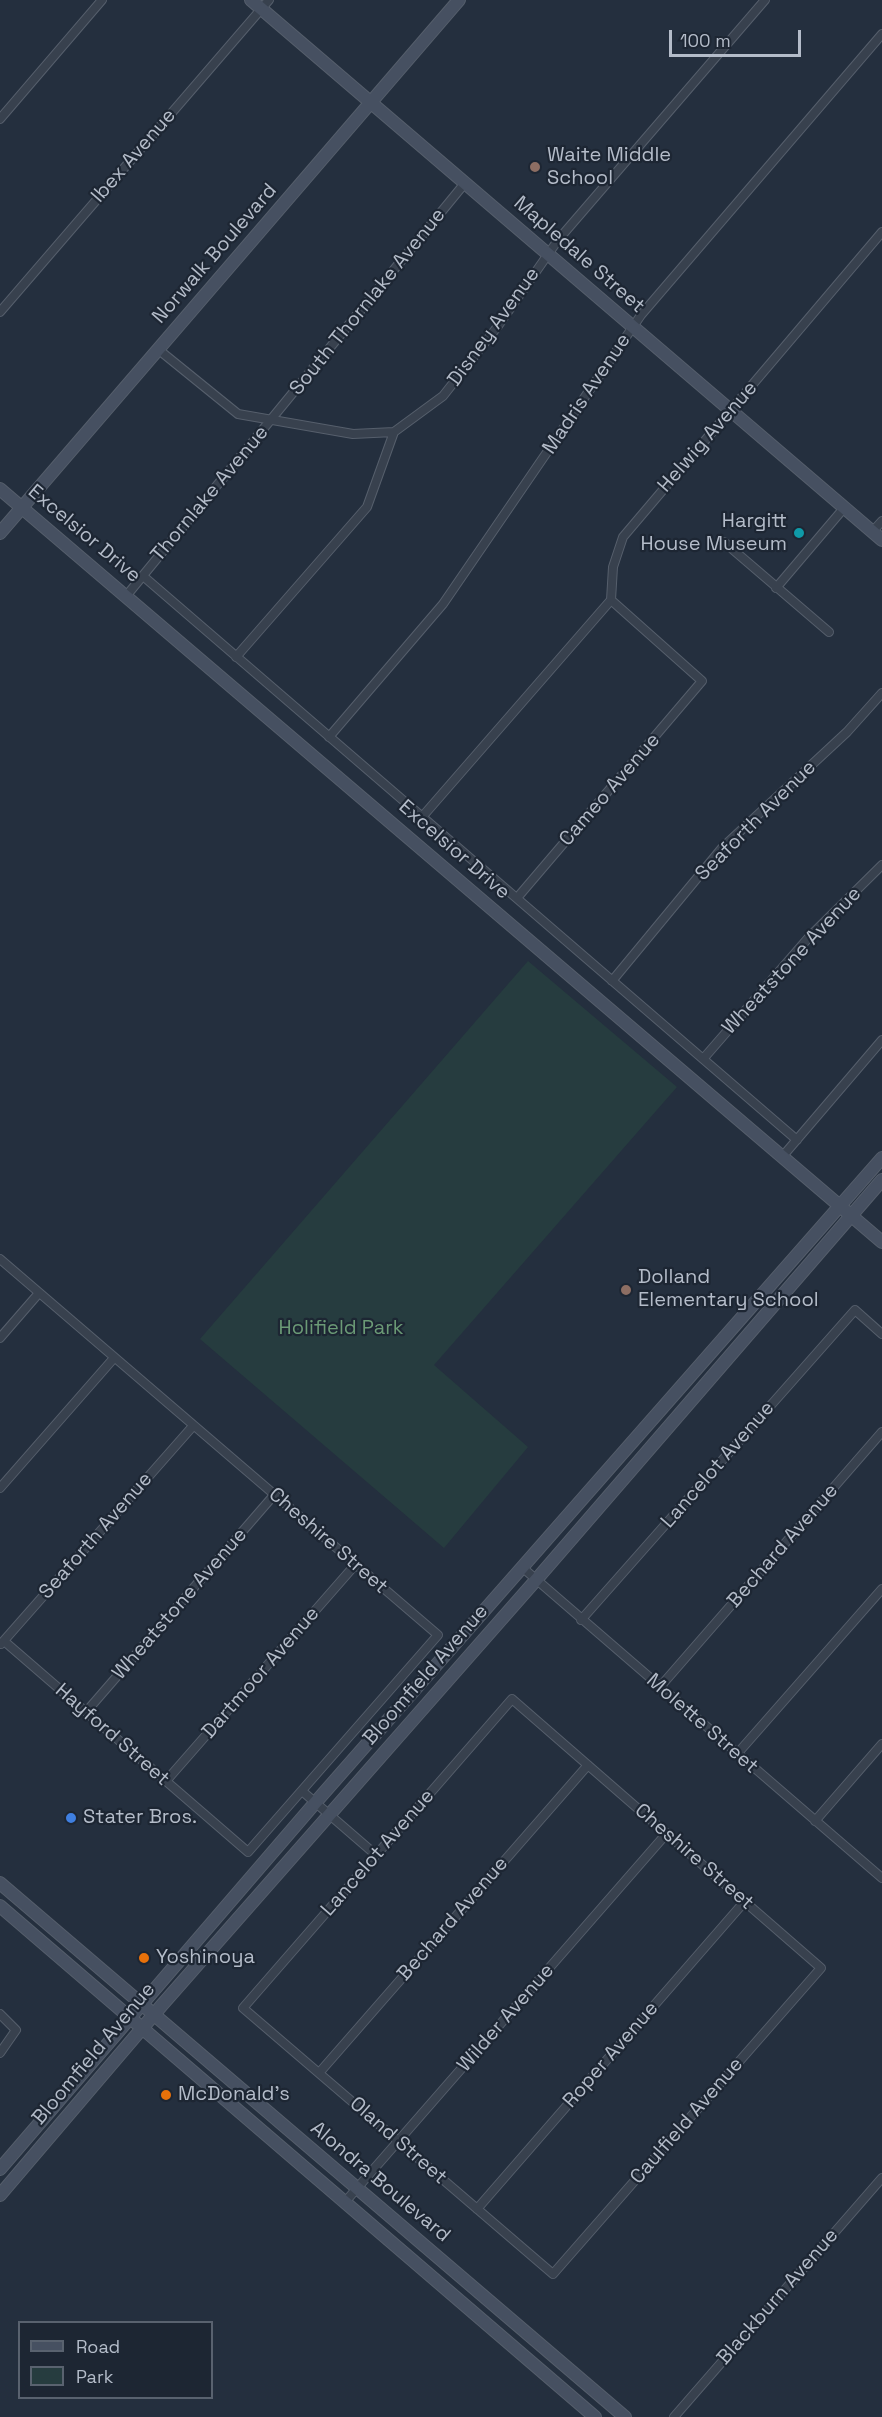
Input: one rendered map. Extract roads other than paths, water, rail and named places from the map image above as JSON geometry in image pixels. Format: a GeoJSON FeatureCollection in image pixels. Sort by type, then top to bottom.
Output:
{"type":"FeatureCollection","features":[{"type":"Feature","properties":{"kind":"main road","name":"Mapledale Street"},"geometry":{"type":"LineString","coordinates":[[251,0],[265,4],[371,103],[877,536]]}},
{"type":"Feature","properties":{"kind":"main road","name":"Norwalk Boulevard"},"geometry":{"type":"LineString","coordinates":[[0,533],[459,0]]}},
{"type":"Feature","properties":{"kind":"main road","name":"Excelsior Drive"},"geometry":{"type":"LineString","coordinates":[[0,489],[882,1242]]}},
{"type":"Feature","properties":{"kind":"main road","name":"Bloomfield Avenue"},"geometry":{"type":"LineString","coordinates":[[0,2169],[315,1803],[882,1158]]}},
{"type":"Feature","properties":{"kind":"main road","name":"Bloomfield Avenue"},"geometry":{"type":"LineString","coordinates":[[0,2195],[153,2014],[536,1580],[882,1180]]}},
{"type":"Feature","properties":{"kind":"main road","name":"Alondra Boulevard"},"geometry":{"type":"LineString","coordinates":[[0,1883],[625,2417]]}},
{"type":"Feature","properties":{"kind":"main road"},"geometry":{"type":"LineString","coordinates":[[12,1917],[24,1903]]}},
{"type":"Feature","properties":{"kind":"main road","name":"Alondra Boulevard"},"geometry":{"type":"LineString","coordinates":[[0,1906],[596,2417]]}},
{"type":"Feature","properties":{"kind":"main road"},"geometry":{"type":"LineString","coordinates":[[223,1909],[236,1921]]}},
{"type":"Feature","properties":{"kind":"street"},"geometry":{"type":"LineString","coordinates":[[0,119],[102,0]]}},
{"type":"Feature","properties":{"kind":"street","name":"Disney Avenue"},"geometry":{"type":"LineString","coordinates":[[394,432],[443,396],[498,326],[547,254],[765,0]]}},
{"type":"Feature","properties":{"kind":"street","name":"Ibex Avenue"},"geometry":{"type":"LineString","coordinates":[[0,312],[265,4]]}},
{"type":"Feature","properties":{"kind":"street","name":"Madris Avenue"},"geometry":{"type":"LineString","coordinates":[[329,737],[443,604],[633,327],[882,34]]}},
{"type":"Feature","properties":{"kind":"street","name":"South Thornlake Avenue"},"geometry":{"type":"LineString","coordinates":[[271,420],[465,183]]}},
{"type":"Feature","properties":{"kind":"street","name":"Helwig Avenue"},"geometry":{"type":"LineString","coordinates":[[611,600],[613,567],[622,537],[882,232]]}},
{"type":"Feature","properties":{"kind":"street"},"geometry":{"type":"LineString","coordinates":[[159,350],[238,414],[353,434],[394,432],[367,507],[236,657]]}},
{"type":"Feature","properties":{"kind":"street","name":"Thornlake Avenue"},"geometry":{"type":"LineString","coordinates":[[127,596],[271,420]]}},
{"type":"Feature","properties":{"kind":"street"},"geometry":{"type":"LineString","coordinates":[[776,588],[844,508]]}},
{"type":"Feature","properties":{"kind":"street"},"geometry":{"type":"LineString","coordinates":[[877,536],[882,521]]}},
{"type":"Feature","properties":{"kind":"street"},"geometry":{"type":"LineString","coordinates":[[724,542],[829,632]]}},
{"type":"Feature","properties":{"kind":"street","name":"Excelsior Drive"},"geometry":{"type":"LineString","coordinates":[[143,576],[797,1140]]}},
{"type":"Feature","properties":{"kind":"street"},"geometry":{"type":"LineString","coordinates":[[422,817],[611,600]]}},
{"type":"Feature","properties":{"kind":"street","name":"Cameo Avenue"},"geometry":{"type":"LineString","coordinates":[[517,898],[702,681],[611,600]]}},
{"type":"Feature","properties":{"kind":"street","name":"Seaforth Avenue"},"geometry":{"type":"LineString","coordinates":[[612,981],[722,848],[847,732],[882,693]]}},
{"type":"Feature","properties":{"kind":"street","name":"Wheatstone Avenue"},"geometry":{"type":"LineString","coordinates":[[703,1059],[810,936],[882,865]]}},
{"type":"Feature","properties":{"kind":"street"},"geometry":{"type":"LineString","coordinates":[[782,1157],[882,1040]]}},
{"type":"Feature","properties":{"kind":"street","name":"Cheshire Street"},"geometry":{"type":"LineString","coordinates":[[0,1259],[438,1635],[248,1852]]}},
{"type":"Feature","properties":{"kind":"street"},"geometry":{"type":"LineString","coordinates":[[0,1338],[39,1293]]}},
{"type":"Feature","properties":{"kind":"street","name":"Lancelot Avenue"},"geometry":{"type":"LineString","coordinates":[[581,1620],[855,1310],[882,1334]]}},
{"type":"Feature","properties":{"kind":"street"},"geometry":{"type":"LineString","coordinates":[[0,1488],[114,1358]]}},
{"type":"Feature","properties":{"kind":"street","name":"Seaforth Avenue"},"geometry":{"type":"LineString","coordinates":[[2,1643],[193,1426]]}},
{"type":"Feature","properties":{"kind":"street","name":"Bechard Avenue"},"geometry":{"type":"LineString","coordinates":[[659,1688],[882,1432]]}},
{"type":"Feature","properties":{"kind":"street","name":"Wheatstone Avenue"},"geometry":{"type":"LineString","coordinates":[[86,1712],[274,1495]]}},
{"type":"Feature","properties":{"kind":"street","name":"Dartmoor Avenue"},"geometry":{"type":"LineString","coordinates":[[166,1781],[355,1565]]}},
{"type":"Feature","properties":{"kind":"street","name":"Molette Street"},"geometry":{"type":"LineString","coordinates":[[523,1568],[659,1688],[882,1878]]}},
{"type":"Feature","properties":{"kind":"street"},"geometry":{"type":"LineString","coordinates":[[737,1754],[882,1589]]}},
{"type":"Feature","properties":{"kind":"street","name":"Hayford Street"},"geometry":{"type":"LineString","coordinates":[[2,1643],[86,1712],[248,1852]]}},
{"type":"Feature","properties":{"kind":"street","name":"Cheshire Street"},"geometry":{"type":"LineString","coordinates":[[512,1699],[821,1968]]}},
{"type":"Feature","properties":{"kind":"street","name":"Lancelot Avenue"},"geometry":{"type":"LineString","coordinates":[[243,2008],[512,1699]]}},
{"type":"Feature","properties":{"kind":"street"},"geometry":{"type":"LineString","coordinates":[[815,1821],[882,1744]]}},
{"type":"Feature","properties":{"kind":"street","name":"Bechard Avenue"},"geometry":{"type":"LineString","coordinates":[[319,2073],[588,1765]]}},
{"type":"Feature","properties":{"kind":"street"},"geometry":{"type":"LineString","coordinates":[[302,1791],[376,1855]]}},
{"type":"Feature","properties":{"kind":"street","name":"Wilder Avenue"},"geometry":{"type":"LineString","coordinates":[[345,2202],[667,1833]]}},
{"type":"Feature","properties":{"kind":"street","name":"Roper Avenue"},"geometry":{"type":"LineString","coordinates":[[477,2209],[745,1901]]}},
{"type":"Feature","properties":{"kind":"street","name":"Caulfield Avenue"},"geometry":{"type":"LineString","coordinates":[[553,2274],[821,1968]]}},
{"type":"Feature","properties":{"kind":"street","name":"Oland Street"},"geometry":{"type":"LineString","coordinates":[[243,2008],[553,2274]]}},
{"type":"Feature","properties":{"kind":"street"},"geometry":{"type":"LineString","coordinates":[[0,2014],[16,2030],[0,2053]]}},
{"type":"Feature","properties":{"kind":"street","name":"Blackburn Avenue"},"geometry":{"type":"LineString","coordinates":[[674,2417],[882,2178]]}},
{"type":"Feature","properties":{"kind":"place","name":"Waite Middle School"},"geometry":{"type":"Point","coordinates":[535,167]}},
{"type":"Feature","properties":{"kind":"place","name":"Hargitt House Museum"},"geometry":{"type":"Point","coordinates":[799,533]}},
{"type":"Feature","properties":{"kind":"place","name":"Dolland Elementary School"},"geometry":{"type":"Point","coordinates":[626,1290]}},
{"type":"Feature","properties":{"kind":"place","name":"Stater Bros."},"geometry":{"type":"Point","coordinates":[71,1818]}},
{"type":"Feature","properties":{"kind":"place","name":"Yoshinoya"},"geometry":{"type":"Point","coordinates":[144,1958]}},
{"type":"Feature","properties":{"kind":"place","name":"McDonald's"},"geometry":{"type":"Point","coordinates":[166,2095]}},
{"type":"Feature","properties":{"kind":"park label","name":"Holifield Park"},"geometry":{"type":"Point","coordinates":[341,1329]}}]}
